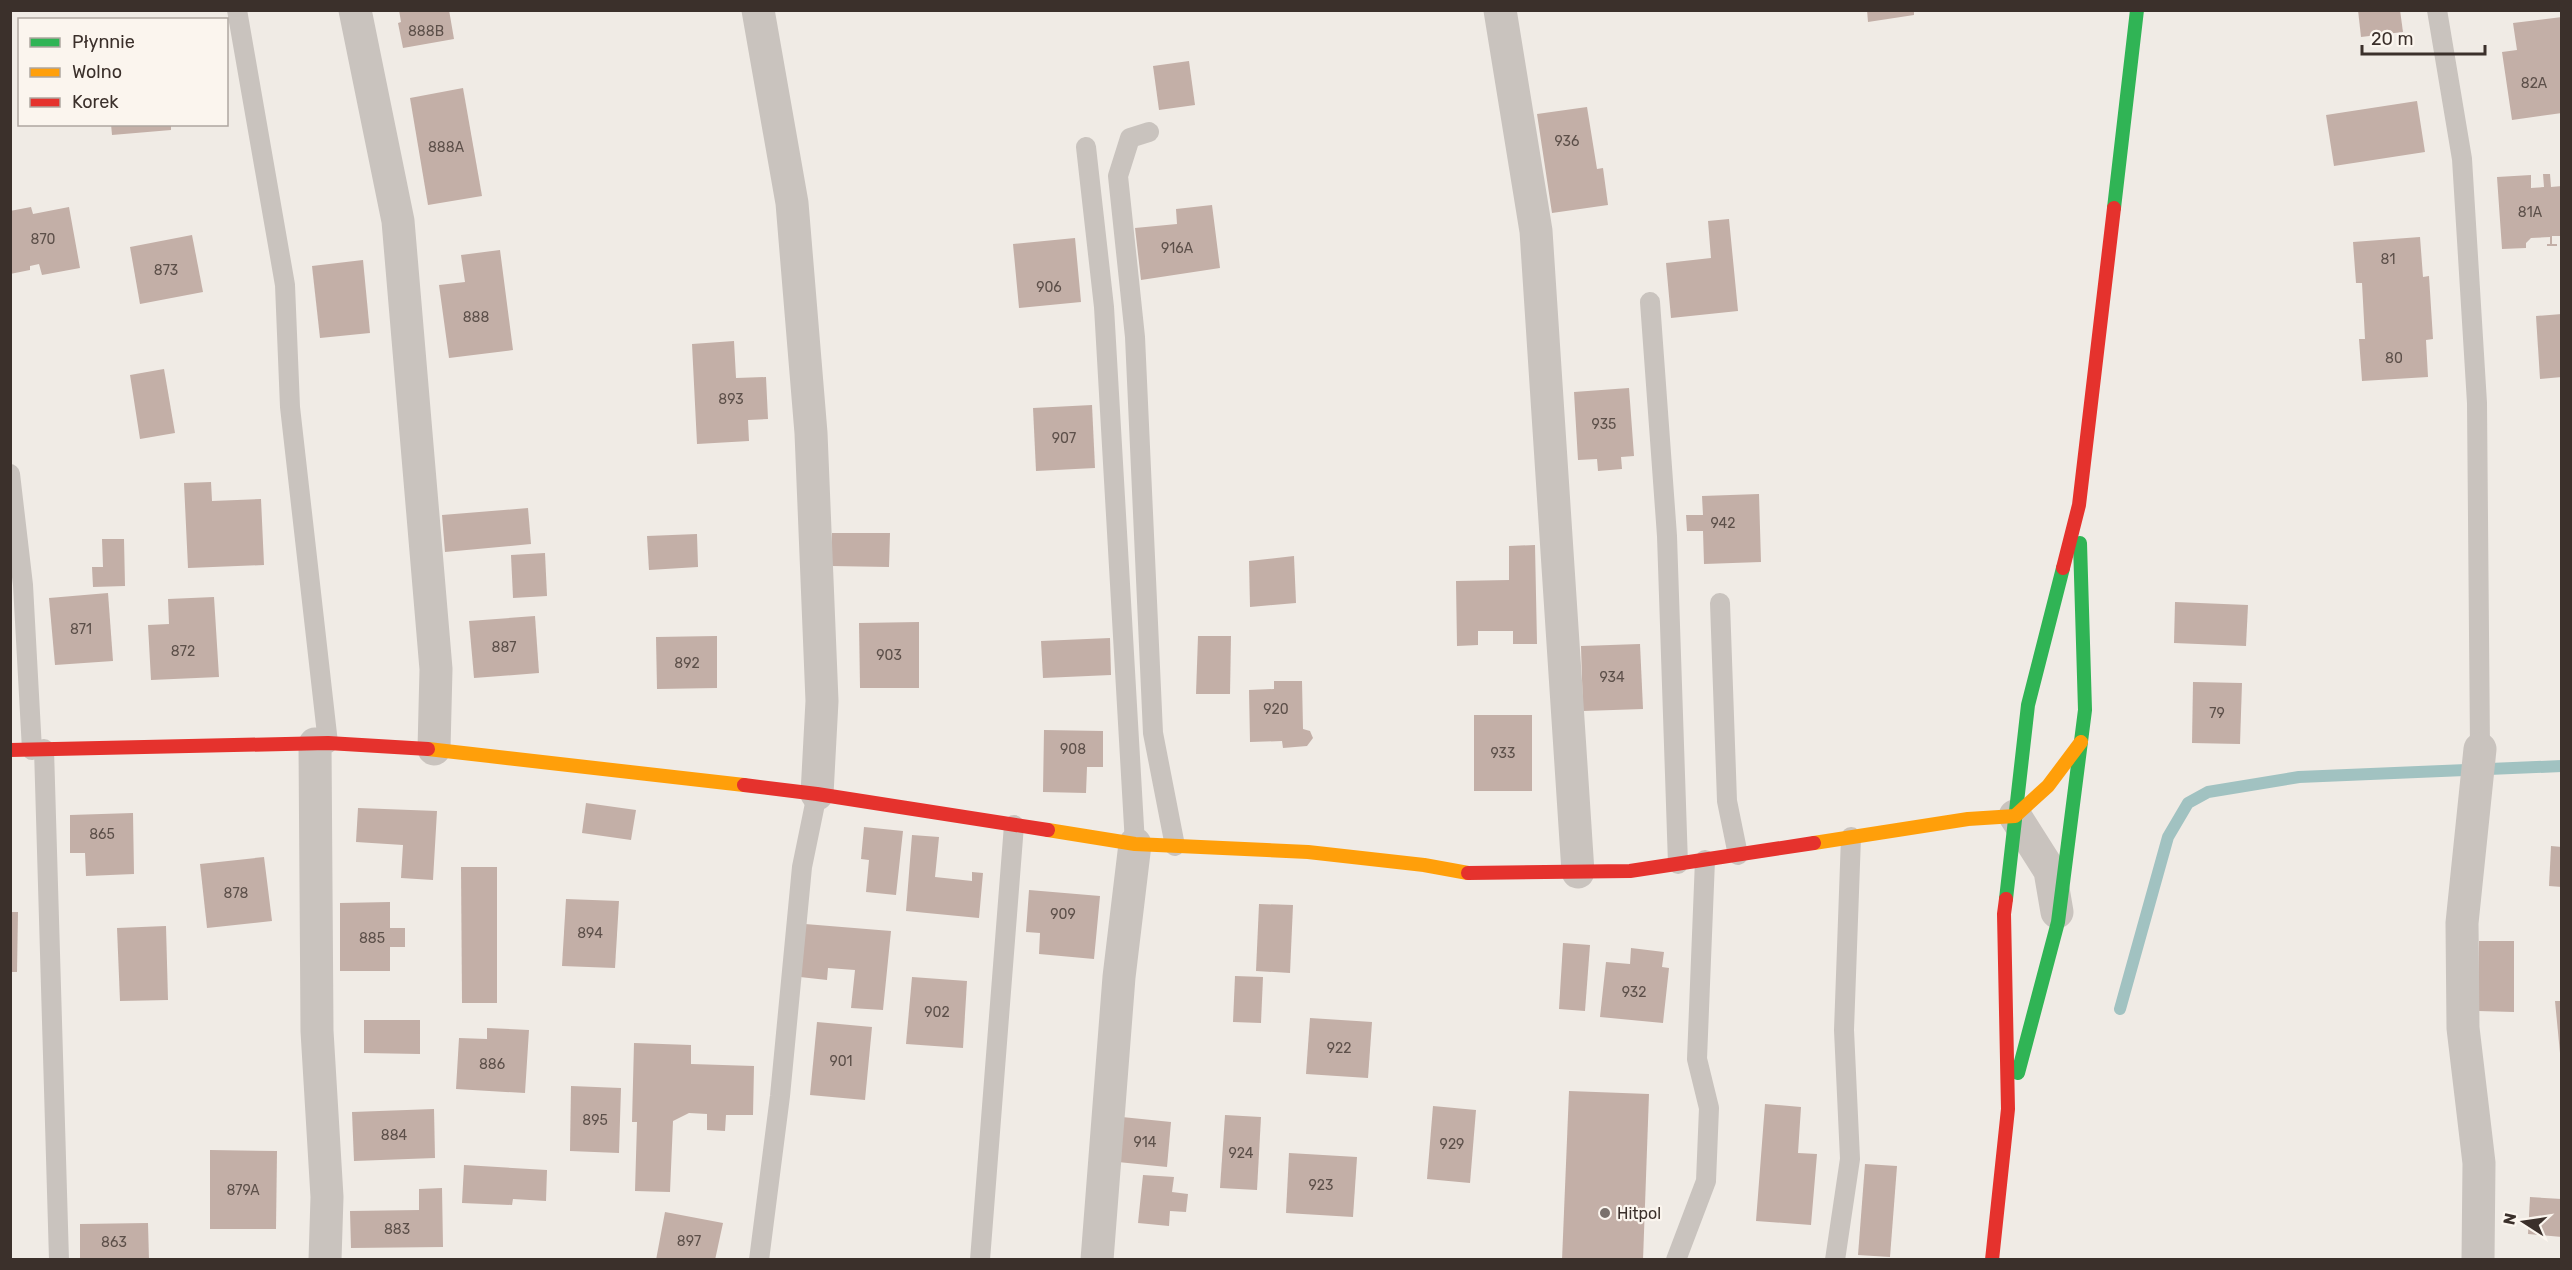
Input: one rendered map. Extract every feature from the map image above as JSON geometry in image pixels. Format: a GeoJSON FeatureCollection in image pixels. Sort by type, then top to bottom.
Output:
{"type":"FeatureCollection","features":[{"type":"Feature","properties":{"kind":"street"},"geometry":{"type":"LineString","coordinates":[[355,10],[398,221],[436,669],[434,749]]}},
{"type":"Feature","properties":{"kind":"street"},"geometry":{"type":"LineString","coordinates":[[758,10],[792,203],[812,434],[822,701],[817,794]]}},
{"type":"Feature","properties":{"kind":"street"},"geometry":{"type":"LineString","coordinates":[[1500,10],[1536,231],[1578,872]]}},
{"type":"Feature","properties":{"kind":"street"},"geometry":{"type":"LineString","coordinates":[[1992,1260],[2008,1109],[2004,914],[2015,816],[2028,705],[2079,505],[2137,10]]}},
{"type":"Feature","properties":{"kind":"street"},"geometry":{"type":"LineString","coordinates":[[2008,1109],[2058,922],[2085,710],[2079,505]]}},
{"type":"Feature","properties":{"kind":"street"},"geometry":{"type":"LineString","coordinates":[[10,750],[322,744],[434,749],[817,794],[1135,844],[1308,852],[1424,865],[1472,874],[1630,871],[1968,819],[2015,816],[2048,786],[2081,742]]}},
{"type":"Feature","properties":{"kind":"street"},"geometry":{"type":"LineString","coordinates":[[322,744],[317,1031],[327,1197],[325,1260]]}},
{"type":"Feature","properties":{"kind":"street"},"geometry":{"type":"LineString","coordinates":[[2478,1260],[2479,1163],[2463,1028],[2462,923],[2481,749]]}},
{"type":"Feature","properties":{"kind":"street"},"geometry":{"type":"LineString","coordinates":[[2015,816],[2050,871],[2058,922]]}},
{"type":"Feature","properties":{"kind":"street"},"geometry":{"type":"LineString","coordinates":[[1097,1260],[1119,977],[1135,844]]}},
{"type":"Feature","properties":{"kind":"lane"},"geometry":{"type":"LineString","coordinates":[[237,10],[285,285],[290,407],[322,744]]}},
{"type":"Feature","properties":{"kind":"lane"},"geometry":{"type":"LineString","coordinates":[[2437,10],[2462,159],[2475,380],[2481,749]]}},
{"type":"Feature","properties":{"kind":"lane"},"geometry":{"type":"LineString","coordinates":[[1149,132],[1130,138],[1118,176],[1135,337],[1153,733],[1175,846]]}},
{"type":"Feature","properties":{"kind":"lane"},"geometry":{"type":"LineString","coordinates":[[1086,147],[1104,307],[1135,844]]}},
{"type":"Feature","properties":{"kind":"lane"},"geometry":{"type":"LineString","coordinates":[[1650,302],[1667,536],[1678,864]]}},
{"type":"Feature","properties":{"kind":"lane"},"geometry":{"type":"LineString","coordinates":[[10,474],[38,749],[59,1260]]}},
{"type":"Feature","properties":{"kind":"lane"},"geometry":{"type":"LineString","coordinates":[[1720,603],[1727,801],[1738,855]]}},
{"type":"Feature","properties":{"kind":"lane"},"geometry":{"type":"LineString","coordinates":[[759,1260],[780,1095],[802,867],[817,794]]}},
{"type":"Feature","properties":{"kind":"lane"},"geometry":{"type":"LineString","coordinates":[[980,1260],[1014,825]]}},
{"type":"Feature","properties":{"kind":"lane"},"geometry":{"type":"LineString","coordinates":[[1835,1260],[1850,1159],[1845,1030],[1851,837]]}},
{"type":"Feature","properties":{"kind":"lane"},"geometry":{"type":"LineString","coordinates":[[1676,1260],[1706,1181],[1708,1108],[1696,1059],[1705,860]]}},
{"type":"Feature","properties":{"kind":"building"},"geometry":{"type":"Polygon","coordinates":[[[399,10],[449,10],[454,39],[403,48],[398,23],[401,22],[399,10]]]}},
{"type":"Feature","properties":{"kind":"building"},"geometry":{"type":"Polygon","coordinates":[[[1867,10],[1914,10],[1914,15],[1868,22],[1867,10]]]}},
{"type":"Feature","properties":{"kind":"building"},"geometry":{"type":"Polygon","coordinates":[[[2358,10],[2400,10],[2403,32],[2361,37],[2358,10]]]}},
{"type":"Feature","properties":{"kind":"building"},"geometry":{"type":"Polygon","coordinates":[[[2562,17],[2562,113],[2512,120],[2502,52],[2517,50],[2513,23],[2562,17]]]}},
{"type":"Feature","properties":{"kind":"building"},"geometry":{"type":"Polygon","coordinates":[[[1189,61],[1195,105],[1159,110],[1153,66],[1189,61]]]}},
{"type":"Feature","properties":{"kind":"building"},"geometry":{"type":"Polygon","coordinates":[[[463,88],[482,196],[428,205],[410,98],[463,88]]]}},
{"type":"Feature","properties":{"kind":"building"},"geometry":{"type":"Polygon","coordinates":[[[2417,101],[2425,152],[2334,166],[2326,115],[2417,101]]]}},
{"type":"Feature","properties":{"kind":"building"},"geometry":{"type":"Polygon","coordinates":[[[1587,107],[1597,169],[1603,168],[1608,205],[1552,213],[1537,114],[1587,107]]]}},
{"type":"Feature","properties":{"kind":"building"},"geometry":{"type":"Polygon","coordinates":[[[111,126],[171,126],[171,130],[112,135],[111,126]]]}},
{"type":"Feature","properties":{"kind":"building"},"geometry":{"type":"Polygon","coordinates":[[[2543,174],[2550,174],[2551,187],[2562,186],[2562,236],[2552,236],[2552,244],[2557,244],[2557,246],[2547,246],[2550,244],[2550,237],[2531,238],[2526,243],[2526,248],[2502,249],[2497,177],[2531,175],[2531,188],[2544,187],[2543,174]]]}},
{"type":"Feature","properties":{"kind":"building"},"geometry":{"type":"Polygon","coordinates":[[[1212,205],[1220,268],[1141,280],[1135,228],[1177,224],[1176,209],[1212,205]]]}},
{"type":"Feature","properties":{"kind":"building"},"geometry":{"type":"Polygon","coordinates":[[[31,207],[33,214],[69,207],[80,268],[42,275],[39,264],[30,266],[30,270],[10,274],[10,211],[31,207]]]}},
{"type":"Feature","properties":{"kind":"building"},"geometry":{"type":"Polygon","coordinates":[[[1729,219],[1738,311],[1671,318],[1666,263],[1711,258],[1708,221],[1729,219]]]}},
{"type":"Feature","properties":{"kind":"building"},"geometry":{"type":"Polygon","coordinates":[[[192,235],[203,292],[140,304],[130,247],[192,235]]]}},
{"type":"Feature","properties":{"kind":"building"},"geometry":{"type":"Polygon","coordinates":[[[2420,237],[2423,277],[2429,276],[2433,339],[2426,340],[2428,377],[2362,381],[2359,339],[2365,339],[2362,283],[2356,283],[2353,242],[2420,237]]]}},
{"type":"Feature","properties":{"kind":"building"},"geometry":{"type":"Polygon","coordinates":[[[1075,238],[1081,302],[1019,308],[1013,244],[1075,238]]]}},
{"type":"Feature","properties":{"kind":"building"},"geometry":{"type":"Polygon","coordinates":[[[500,250],[513,350],[449,358],[439,285],[465,282],[461,255],[500,250]]]}},
{"type":"Feature","properties":{"kind":"building"},"geometry":{"type":"Polygon","coordinates":[[[363,260],[370,333],[320,338],[312,266],[363,260]]]}},
{"type":"Feature","properties":{"kind":"building"},"geometry":{"type":"Polygon","coordinates":[[[2562,314],[2562,377],[2540,379],[2536,316],[2562,314]]]}},
{"type":"Feature","properties":{"kind":"building"},"geometry":{"type":"Polygon","coordinates":[[[734,341],[736,378],[766,377],[768,419],[748,420],[749,441],[697,444],[692,344],[734,341]]]}},
{"type":"Feature","properties":{"kind":"building"},"geometry":{"type":"Polygon","coordinates":[[[164,369],[175,433],[140,439],[130,375],[164,369]]]}},
{"type":"Feature","properties":{"kind":"building"},"geometry":{"type":"Polygon","coordinates":[[[1629,388],[1634,456],[1621,457],[1622,469],[1598,471],[1597,459],[1578,460],[1574,392],[1629,388]]]}},
{"type":"Feature","properties":{"kind":"building"},"geometry":{"type":"Polygon","coordinates":[[[1092,405],[1095,468],[1036,471],[1033,408],[1092,405]]]}},
{"type":"Feature","properties":{"kind":"building"},"geometry":{"type":"Polygon","coordinates":[[[211,482],[212,501],[261,499],[264,565],[188,568],[184,483],[211,482]]]}},
{"type":"Feature","properties":{"kind":"building"},"geometry":{"type":"Polygon","coordinates":[[[1759,494],[1761,562],[1704,564],[1703,531],[1687,531],[1686,515],[1703,515],[1702,496],[1759,494]]]}},
{"type":"Feature","properties":{"kind":"building"},"geometry":{"type":"Polygon","coordinates":[[[528,508],[531,544],[445,552],[442,515],[528,508]]]}},
{"type":"Feature","properties":{"kind":"building"},"geometry":{"type":"Polygon","coordinates":[[[832,533],[890,533],[889,567],[831,566],[832,533]]]}},
{"type":"Feature","properties":{"kind":"building"},"geometry":{"type":"Polygon","coordinates":[[[697,534],[698,567],[649,570],[647,536],[697,534]]]}},
{"type":"Feature","properties":{"kind":"building"},"geometry":{"type":"Polygon","coordinates":[[[102,539],[124,539],[125,586],[93,587],[92,567],[103,567],[102,539]]]}},
{"type":"Feature","properties":{"kind":"building"},"geometry":{"type":"Polygon","coordinates":[[[1535,545],[1537,644],[1513,644],[1513,631],[1478,631],[1478,645],[1457,646],[1456,581],[1509,580],[1509,546],[1535,545]]]}},
{"type":"Feature","properties":{"kind":"building"},"geometry":{"type":"Polygon","coordinates":[[[545,553],[547,596],[513,598],[511,555],[545,553]]]}},
{"type":"Feature","properties":{"kind":"building"},"geometry":{"type":"Polygon","coordinates":[[[1294,556],[1296,603],[1250,607],[1249,561],[1294,556]]]}},
{"type":"Feature","properties":{"kind":"building"},"geometry":{"type":"Polygon","coordinates":[[[108,593],[113,661],[55,665],[49,598],[108,593]]]}},
{"type":"Feature","properties":{"kind":"building"},"geometry":{"type":"Polygon","coordinates":[[[214,597],[219,677],[151,680],[148,625],[169,624],[168,599],[214,597]]]}},
{"type":"Feature","properties":{"kind":"building"},"geometry":{"type":"Polygon","coordinates":[[[2175,602],[2248,605],[2246,646],[2174,643],[2175,602]]]}},
{"type":"Feature","properties":{"kind":"building"},"geometry":{"type":"Polygon","coordinates":[[[535,616],[539,673],[474,678],[469,621],[535,616]]]}},
{"type":"Feature","properties":{"kind":"building"},"geometry":{"type":"Polygon","coordinates":[[[919,622],[919,688],[860,688],[859,623],[919,622]]]}},
{"type":"Feature","properties":{"kind":"building"},"geometry":{"type":"Polygon","coordinates":[[[717,636],[717,688],[657,689],[656,637],[717,636]]]}},
{"type":"Feature","properties":{"kind":"building"},"geometry":{"type":"Polygon","coordinates":[[[1198,636],[1231,636],[1230,694],[1196,694],[1198,636]]]}},
{"type":"Feature","properties":{"kind":"building"},"geometry":{"type":"Polygon","coordinates":[[[1110,638],[1111,675],[1043,678],[1041,641],[1110,638]]]}},
{"type":"Feature","properties":{"kind":"building"},"geometry":{"type":"Polygon","coordinates":[[[1640,644],[1643,709],[1583,711],[1581,646],[1640,644]]]}},
{"type":"Feature","properties":{"kind":"building"},"geometry":{"type":"Polygon","coordinates":[[[1274,681],[1302,681],[1303,729],[1310,731],[1313,738],[1307,746],[1283,748],[1282,741],[1250,742],[1249,690],[1274,689],[1274,681]]]}},
{"type":"Feature","properties":{"kind":"building"},"geometry":{"type":"Polygon","coordinates":[[[2193,682],[2242,683],[2240,744],[2192,743],[2193,682]]]}},
{"type":"Feature","properties":{"kind":"building"},"geometry":{"type":"Polygon","coordinates":[[[1474,715],[1532,715],[1532,791],[1474,791],[1474,715]]]}},
{"type":"Feature","properties":{"kind":"building"},"geometry":{"type":"Polygon","coordinates":[[[1044,730],[1103,731],[1103,767],[1087,767],[1086,793],[1043,792],[1044,730]]]}},
{"type":"Feature","properties":{"kind":"building"},"geometry":{"type":"Polygon","coordinates":[[[586,803],[636,810],[631,840],[582,833],[586,803]]]}},
{"type":"Feature","properties":{"kind":"building"},"geometry":{"type":"Polygon","coordinates":[[[358,808],[437,811],[433,880],[401,878],[403,845],[356,842],[358,808]]]}},
{"type":"Feature","properties":{"kind":"building"},"geometry":{"type":"Polygon","coordinates":[[[133,813],[134,874],[86,876],[85,853],[70,853],[70,815],[133,813]]]}},
{"type":"Feature","properties":{"kind":"building"},"geometry":{"type":"Polygon","coordinates":[[[864,827],[903,831],[896,895],[866,892],[869,860],[861,859],[864,827]]]}},
{"type":"Feature","properties":{"kind":"building"},"geometry":{"type":"Polygon","coordinates":[[[912,835],[939,837],[935,877],[972,881],[972,872],[983,873],[979,918],[906,911],[912,835]]]}},
{"type":"Feature","properties":{"kind":"building"},"geometry":{"type":"Polygon","coordinates":[[[2551,846],[2562,847],[2562,887],[2549,886],[2551,846]]]}},
{"type":"Feature","properties":{"kind":"building"},"geometry":{"type":"Polygon","coordinates":[[[264,857],[272,921],[207,928],[200,864],[264,857]]]}},
{"type":"Feature","properties":{"kind":"building"},"geometry":{"type":"Polygon","coordinates":[[[461,867],[497,867],[497,1003],[462,1003],[461,867]]]}},
{"type":"Feature","properties":{"kind":"building"},"geometry":{"type":"Polygon","coordinates":[[[1029,890],[1100,896],[1094,959],[1039,954],[1040,933],[1026,932],[1029,890]]]}},
{"type":"Feature","properties":{"kind":"building"},"geometry":{"type":"Polygon","coordinates":[[[566,899],[619,901],[615,968],[562,966],[566,899]]]}},
{"type":"Feature","properties":{"kind":"building"},"geometry":{"type":"Polygon","coordinates":[[[390,902],[390,928],[405,928],[405,947],[390,947],[390,971],[340,971],[340,903],[390,902]]]}},
{"type":"Feature","properties":{"kind":"building"},"geometry":{"type":"Polygon","coordinates":[[[1259,904],[1293,905],[1290,973],[1256,971],[1259,904]]]}},
{"type":"Feature","properties":{"kind":"building"},"geometry":{"type":"Polygon","coordinates":[[[10,912],[18,912],[17,972],[10,972],[10,912]]]}},
{"type":"Feature","properties":{"kind":"building"},"geometry":{"type":"Polygon","coordinates":[[[805,924],[891,931],[883,1010],[851,1008],[855,970],[828,968],[827,980],[800,977],[805,924]]]}},
{"type":"Feature","properties":{"kind":"building"},"geometry":{"type":"Polygon","coordinates":[[[166,926],[168,1000],[120,1001],[117,928],[166,926]]]}},
{"type":"Feature","properties":{"kind":"building"},"geometry":{"type":"Polygon","coordinates":[[[2479,941],[2514,941],[2514,1012],[2478,1011],[2479,941]]]}},
{"type":"Feature","properties":{"kind":"building"},"geometry":{"type":"Polygon","coordinates":[[[1563,943],[1590,945],[1585,1011],[1559,1009],[1563,943]]]}},
{"type":"Feature","properties":{"kind":"building"},"geometry":{"type":"Polygon","coordinates":[[[1631,948],[1664,952],[1662,967],[1669,968],[1663,1023],[1600,1017],[1606,962],[1630,964],[1631,948]]]}},
{"type":"Feature","properties":{"kind":"building"},"geometry":{"type":"Polygon","coordinates":[[[1235,976],[1263,977],[1261,1023],[1233,1022],[1235,976]]]}},
{"type":"Feature","properties":{"kind":"building"},"geometry":{"type":"Polygon","coordinates":[[[912,977],[967,981],[963,1048],[906,1044],[912,977]]]}},
{"type":"Feature","properties":{"kind":"building"},"geometry":{"type":"Polygon","coordinates":[[[2555,1001],[2562,1001],[2562,1053],[2560,1053],[2555,1001]]]}},
{"type":"Feature","properties":{"kind":"building"},"geometry":{"type":"Polygon","coordinates":[[[1310,1018],[1372,1022],[1368,1078],[1306,1074],[1310,1018]]]}},
{"type":"Feature","properties":{"kind":"building"},"geometry":{"type":"Polygon","coordinates":[[[364,1020],[420,1020],[420,1054],[364,1053],[364,1020]]]}},
{"type":"Feature","properties":{"kind":"building"},"geometry":{"type":"Polygon","coordinates":[[[817,1022],[872,1027],[865,1100],[810,1095],[817,1022]]]}},
{"type":"Feature","properties":{"kind":"building"},"geometry":{"type":"Polygon","coordinates":[[[487,1028],[529,1030],[525,1093],[456,1089],[459,1038],[487,1039],[487,1028]]]}},
{"type":"Feature","properties":{"kind":"building"},"geometry":{"type":"Polygon","coordinates":[[[634,1043],[691,1045],[691,1064],[754,1066],[753,1115],[726,1115],[725,1131],[707,1130],[707,1114],[689,1113],[673,1121],[670,1192],[635,1191],[637,1122],[632,1122],[634,1043]]]}},
{"type":"Feature","properties":{"kind":"building"},"geometry":{"type":"Polygon","coordinates":[[[571,1086],[621,1088],[619,1153],[570,1151],[571,1086]]]}},
{"type":"Feature","properties":{"kind":"building","name":"Hitpol"},"geometry":{"type":"Polygon","coordinates":[[[1569,1091],[1649,1094],[1643,1260],[1562,1260],[1569,1091]]]}},
{"type":"Feature","properties":{"kind":"building"},"geometry":{"type":"Polygon","coordinates":[[[1765,1104],[1801,1107],[1798,1153],[1817,1154],[1811,1225],[1756,1221],[1765,1104]]]}},
{"type":"Feature","properties":{"kind":"building"},"geometry":{"type":"Polygon","coordinates":[[[1433,1106],[1476,1110],[1470,1183],[1427,1179],[1433,1106]]]}},
{"type":"Feature","properties":{"kind":"building"},"geometry":{"type":"Polygon","coordinates":[[[434,1109],[435,1158],[354,1161],[352,1112],[434,1109]]]}},
{"type":"Feature","properties":{"kind":"building"},"geometry":{"type":"Polygon","coordinates":[[[1225,1115],[1261,1117],[1257,1190],[1220,1188],[1225,1115]]]}},
{"type":"Feature","properties":{"kind":"building"},"geometry":{"type":"Polygon","coordinates":[[[1122,1117],[1171,1122],[1167,1167],[1118,1162],[1122,1117]]]}},
{"type":"Feature","properties":{"kind":"building"},"geometry":{"type":"Polygon","coordinates":[[[210,1150],[277,1151],[276,1229],[210,1229],[210,1150]]]}},
{"type":"Feature","properties":{"kind":"building"},"geometry":{"type":"Polygon","coordinates":[[[1289,1153],[1357,1157],[1353,1217],[1286,1213],[1289,1153]]]}},
{"type":"Feature","properties":{"kind":"building"},"geometry":{"type":"Polygon","coordinates":[[[1865,1164],[1897,1166],[1890,1257],[1858,1255],[1865,1164]]]}},
{"type":"Feature","properties":{"kind":"building"},"geometry":{"type":"Polygon","coordinates":[[[464,1165],[547,1170],[546,1201],[513,1199],[512,1205],[462,1203],[464,1165]]]}},
{"type":"Feature","properties":{"kind":"building"},"geometry":{"type":"Polygon","coordinates":[[[1143,1175],[1174,1177],[1172,1192],[1188,1194],[1186,1212],[1170,1211],[1169,1226],[1138,1223],[1143,1175]]]}},
{"type":"Feature","properties":{"kind":"building"},"geometry":{"type":"Polygon","coordinates":[[[442,1188],[443,1247],[351,1248],[350,1211],[419,1210],[419,1189],[442,1188]]]}},
{"type":"Feature","properties":{"kind":"building"},"geometry":{"type":"Polygon","coordinates":[[[2530,1197],[2562,1199],[2562,1237],[2528,1234],[2530,1197]]]}},
{"type":"Feature","properties":{"kind":"building"},"geometry":{"type":"Polygon","coordinates":[[[665,1212],[723,1223],[715,1260],[656,1260],[665,1212]]]}},
{"type":"Feature","properties":{"kind":"building"},"geometry":{"type":"Polygon","coordinates":[[[148,1223],[149,1260],[80,1260],[80,1224],[148,1223]]]}},
{"type":"Feature","properties":{"kind":"waterway"},"geometry":{"type":"LineString","coordinates":[[2120,1009],[2168,837],[2188,803],[2208,792],[2299,777],[2562,766]]}},
{"type":"Feature","properties":{"kind":"traffic: fast"},"geometry":{"type":"LineString","coordinates":[[2114,208],[2137,10]]}},
{"type":"Feature","properties":{"kind":"traffic: fast"},"geometry":{"type":"LineString","coordinates":[[2018,1073],[2058,922],[2085,710],[2080,543]]}},
{"type":"Feature","properties":{"kind":"traffic: fast"},"geometry":{"type":"LineString","coordinates":[[2006,899],[2028,705],[2063,568]]}},
{"type":"Feature","properties":{"kind":"traffic: slow"},"geometry":{"type":"LineString","coordinates":[[1814,843],[1968,819],[2015,816],[2048,786],[2081,742]]}},
{"type":"Feature","properties":{"kind":"traffic: slow"},"geometry":{"type":"LineString","coordinates":[[428,749],[744,785]]}},
{"type":"Feature","properties":{"kind":"traffic: slow"},"geometry":{"type":"LineString","coordinates":[[1048,830],[1135,844],[1308,852],[1424,865],[1468,873]]}},
{"type":"Feature","properties":{"kind":"traffic: jam"},"geometry":{"type":"LineString","coordinates":[[2063,568],[2079,505],[2114,208]]}},
{"type":"Feature","properties":{"kind":"traffic: jam"},"geometry":{"type":"LineString","coordinates":[[10,750],[328,743],[428,749]]}},
{"type":"Feature","properties":{"kind":"traffic: jam"},"geometry":{"type":"LineString","coordinates":[[744,785],[1048,830]]}},
{"type":"Feature","properties":{"kind":"traffic: jam"},"geometry":{"type":"LineString","coordinates":[[1468,873],[1630,871],[1814,843]]}},
{"type":"Feature","properties":{"kind":"traffic: jam"},"geometry":{"type":"LineString","coordinates":[[1992,1260],[2008,1109],[2004,914],[2006,899]]}},
{"type":"Feature","properties":{"kind":"place","name":"Hitpol"},"geometry":{"type":"Point","coordinates":[1605,1213]}}]}
